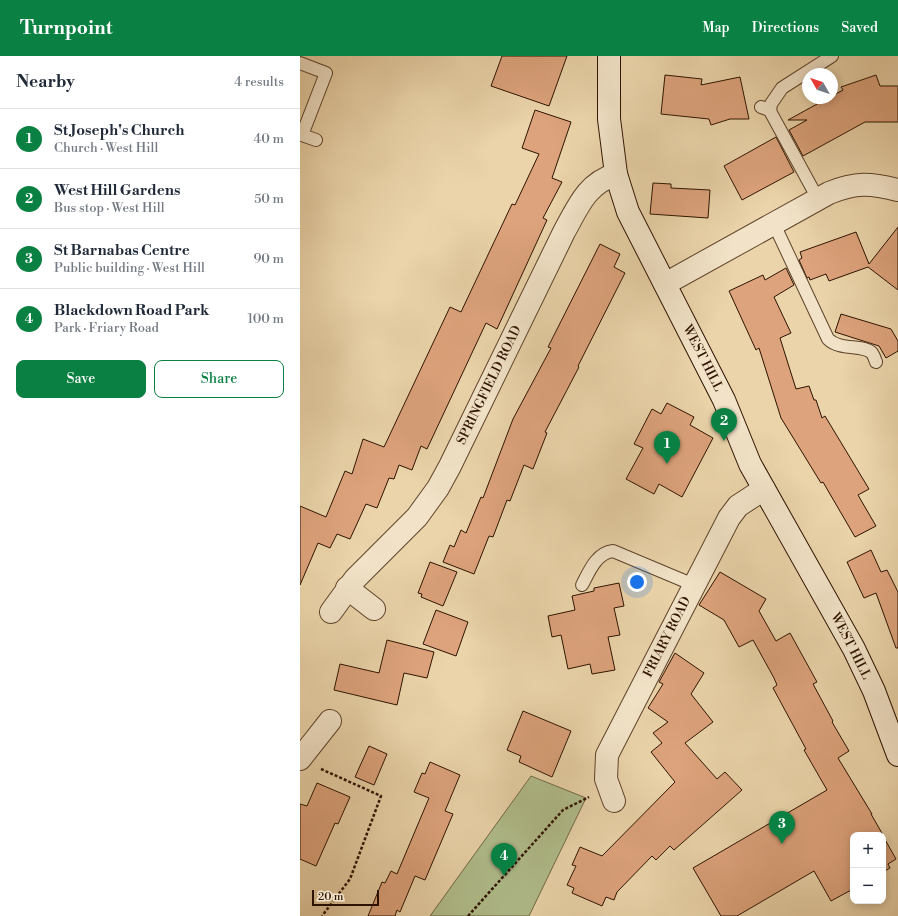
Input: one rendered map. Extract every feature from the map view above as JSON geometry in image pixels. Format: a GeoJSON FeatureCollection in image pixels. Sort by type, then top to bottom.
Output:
{"type":"FeatureCollection","features":[{"type":"Feature","properties":{"kind":"street","name":"WEST HILL"},"geometry":{"type":"LineString","coordinates":[[609,56],[609,119],[616,174],[628,212],[724,400],[745,454],[854,649],[874,692],[898,755]]}},
{"type":"Feature","properties":{"kind":"street","name":"SPRINGFIELD ROAD"},"geometry":{"type":"LineString","coordinates":[[331,612],[363,570],[412,522],[438,488],[564,232],[584,198],[594,185],[608,176],[616,174]]}},
{"type":"Feature","properties":{"kind":"street"},"geometry":{"type":"LineString","coordinates":[[665,284],[835,190],[853,185],[875,185],[898,190]]}},
{"type":"Feature","properties":{"kind":"street","name":"FRIARY ROAD"},"geometry":{"type":"LineString","coordinates":[[611,795],[605,772],[606,755],[728,518],[734,510],[764,489]]}},
{"type":"Feature","properties":{"kind":"street"},"geometry":{"type":"LineString","coordinates":[[348,588],[374,609]]}},
{"type":"Feature","properties":{"kind":"street"},"geometry":{"type":"LineString","coordinates":[[300,759],[330,721]]}},
{"type":"Feature","properties":{"kind":"lane"},"geometry":{"type":"LineString","coordinates":[[818,199],[765,109],[771,104],[782,88],[832,56]]}},
{"type":"Feature","properties":{"kind":"lane"},"geometry":{"type":"LineString","coordinates":[[300,63],[326,73],[302,135],[316,140]]}},
{"type":"Feature","properties":{"kind":"lane"},"geometry":{"type":"LineString","coordinates":[[774,224],[828,339],[837,345],[867,350],[873,354],[876,362]]}},
{"type":"Feature","properties":{"kind":"lane"},"geometry":{"type":"LineString","coordinates":[[582,585],[597,560],[606,553],[613,552],[694,585]]}},
{"type":"Feature","properties":{"kind":"path"},"geometry":{"type":"LineString","coordinates":[[300,759],[381,796],[353,873],[348,882],[322,916]]}},
{"type":"Feature","properties":{"kind":"path"},"geometry":{"type":"LineString","coordinates":[[468,916],[563,810],[611,795]]}},
{"type":"Feature","properties":{"kind":"green space"},"geometry":{"type":"Polygon","coordinates":[[[531,776],[586,798],[529,916],[430,916],[531,776]]]}},
{"type":"Feature","properties":{"kind":"building"},"geometry":{"type":"Polygon","coordinates":[[[502,56],[567,56],[549,106],[491,86],[502,56]]]}},
{"type":"Feature","properties":{"kind":"building"},"geometry":{"type":"Polygon","coordinates":[[[665,75],[702,79],[701,85],[740,77],[749,119],[730,119],[711,125],[709,119],[661,114],[665,75]]]}},
{"type":"Feature","properties":{"kind":"building"},"geometry":{"type":"Polygon","coordinates":[[[876,75],[880,86],[898,86],[898,122],[865,122],[803,156],[789,130],[807,120],[788,120],[817,104],[838,104],[838,93],[843,90],[841,87],[876,75]]]}},
{"type":"Feature","properties":{"kind":"building"},"geometry":{"type":"Polygon","coordinates":[[[535,110],[571,122],[552,178],[562,182],[543,218],[547,220],[497,329],[486,323],[427,449],[421,446],[412,470],[399,465],[394,479],[389,478],[377,508],[366,504],[350,539],[337,534],[330,548],[318,543],[300,585],[300,506],[326,517],[345,471],[352,474],[363,439],[384,447],[450,307],[461,312],[512,204],[515,205],[539,154],[522,148],[535,110]]]}},
{"type":"Feature","properties":{"kind":"building"},"geometry":{"type":"Polygon","coordinates":[[[776,137],[794,172],[742,200],[724,166],[776,137]]]}},
{"type":"Feature","properties":{"kind":"building"},"geometry":{"type":"Polygon","coordinates":[[[653,183],[671,184],[671,188],[710,190],[708,218],[650,214],[653,183]]]}},
{"type":"Feature","properties":{"kind":"building"},"geometry":{"type":"Polygon","coordinates":[[[898,227],[898,290],[868,267],[829,281],[826,274],[810,280],[809,277],[807,278],[799,260],[802,258],[800,252],[856,232],[869,264],[898,227]]]}},
{"type":"Feature","properties":{"kind":"building"},"geometry":{"type":"Polygon","coordinates":[[[600,244],[620,254],[614,267],[625,273],[545,432],[547,433],[533,469],[524,465],[510,501],[507,500],[493,537],[489,536],[474,574],[443,562],[450,545],[454,547],[461,530],[466,533],[481,497],[483,498],[513,419],[551,348],[548,347],[600,244]]]}},
{"type":"Feature","properties":{"kind":"building"},"geometry":{"type":"Polygon","coordinates":[[[786,268],[794,285],[774,297],[791,333],[780,338],[796,389],[809,386],[814,400],[816,400],[822,418],[825,416],[869,489],[858,495],[876,526],[855,537],[823,482],[821,483],[781,418],[759,348],[756,350],[729,291],[763,275],[765,280],[786,268]]]}},
{"type":"Feature","properties":{"kind":"building"},"geometry":{"type":"Polygon","coordinates":[[[841,314],[891,329],[898,341],[898,351],[886,358],[879,346],[835,332],[841,314]]]}},
{"type":"Feature","properties":{"kind":"building"},"geometry":{"type":"Polygon","coordinates":[[[667,403],[694,417],[690,425],[713,438],[682,497],[659,484],[654,494],[626,479],[643,448],[634,444],[652,409],[661,414],[667,403]]]}},
{"type":"Feature","properties":{"kind":"building"},"geometry":{"type":"Polygon","coordinates":[[[871,550],[881,572],[887,570],[898,592],[898,648],[896,648],[876,593],[864,598],[847,562],[871,550]]]}},
{"type":"Feature","properties":{"kind":"building"},"geometry":{"type":"Polygon","coordinates":[[[430,562],[457,572],[443,606],[421,597],[422,594],[418,593],[430,562]]]}},
{"type":"Feature","properties":{"kind":"building"},"geometry":{"type":"Polygon","coordinates":[[[720,572],[766,599],[759,611],[776,641],[790,633],[817,682],[813,684],[833,721],[832,722],[849,751],[838,758],[881,832],[850,832],[850,891],[831,901],[814,871],[737,916],[721,916],[693,868],[827,790],[804,750],[806,749],[773,688],[777,685],[753,640],[739,647],[724,620],[699,605],[720,572]]]}},
{"type":"Feature","properties":{"kind":"building"},"geometry":{"type":"Polygon","coordinates":[[[619,583],[624,606],[614,608],[620,635],[608,637],[615,670],[592,674],[590,664],[568,669],[561,635],[552,637],[548,616],[575,610],[572,596],[594,591],[594,588],[619,583]]]}},
{"type":"Feature","properties":{"kind":"building"},"geometry":{"type":"Polygon","coordinates":[[[436,610],[468,622],[456,656],[423,644],[436,610]]]}},
{"type":"Feature","properties":{"kind":"building"},"geometry":{"type":"Polygon","coordinates":[[[387,640],[434,652],[427,678],[404,673],[397,705],[334,690],[340,664],[379,673],[387,640]]]}},
{"type":"Feature","properties":{"kind":"building"},"geometry":{"type":"Polygon","coordinates":[[[675,653],[704,673],[691,694],[713,722],[685,743],[717,779],[725,772],[742,790],[674,850],[670,846],[656,860],[652,856],[617,892],[614,900],[606,897],[602,906],[572,893],[574,888],[567,885],[576,866],[572,865],[580,847],[602,856],[675,782],[651,752],[662,743],[653,733],[668,722],[648,708],[663,684],[659,682],[675,653]]]}},
{"type":"Feature","properties":{"kind":"building"},"geometry":{"type":"Polygon","coordinates":[[[523,711],[571,731],[552,777],[519,762],[521,756],[507,750],[523,711]]]}},
{"type":"Feature","properties":{"kind":"building"},"geometry":{"type":"Polygon","coordinates":[[[369,746],[387,754],[374,785],[355,777],[369,746]]]}},
{"type":"Feature","properties":{"kind":"building"},"geometry":{"type":"Polygon","coordinates":[[[430,762],[460,775],[445,811],[453,814],[425,880],[415,876],[400,912],[397,910],[395,916],[368,916],[382,882],[385,883],[391,871],[397,874],[429,798],[414,792],[422,773],[425,774],[430,762]]]}},
{"type":"Feature","properties":{"kind":"building"},"geometry":{"type":"Polygon","coordinates":[[[317,783],[350,797],[338,824],[335,823],[316,866],[300,859],[300,804],[307,806],[317,783]]]}},
{"type":"Feature","properties":{"kind":"building"},"geometry":{"type":"Polygon","coordinates":[[[886,841],[896,859],[888,864],[890,868],[886,870],[886,841]]]}},
{"type":"Feature","properties":{"kind":"place","name":"West Hill Gardens"},"geometry":{"type":"Point","coordinates":[724,441]}},
{"type":"Feature","properties":{"kind":"place","name":"St Joseph's Church"},"geometry":{"type":"Point","coordinates":[667,464]}},
{"type":"Feature","properties":{"kind":"place","name":"St Barnabas Centre"},"geometry":{"type":"Point","coordinates":[782,844]}},
{"type":"Feature","properties":{"kind":"place","name":"Blackdown Road Park"},"geometry":{"type":"Point","coordinates":[504,876]}}]}
